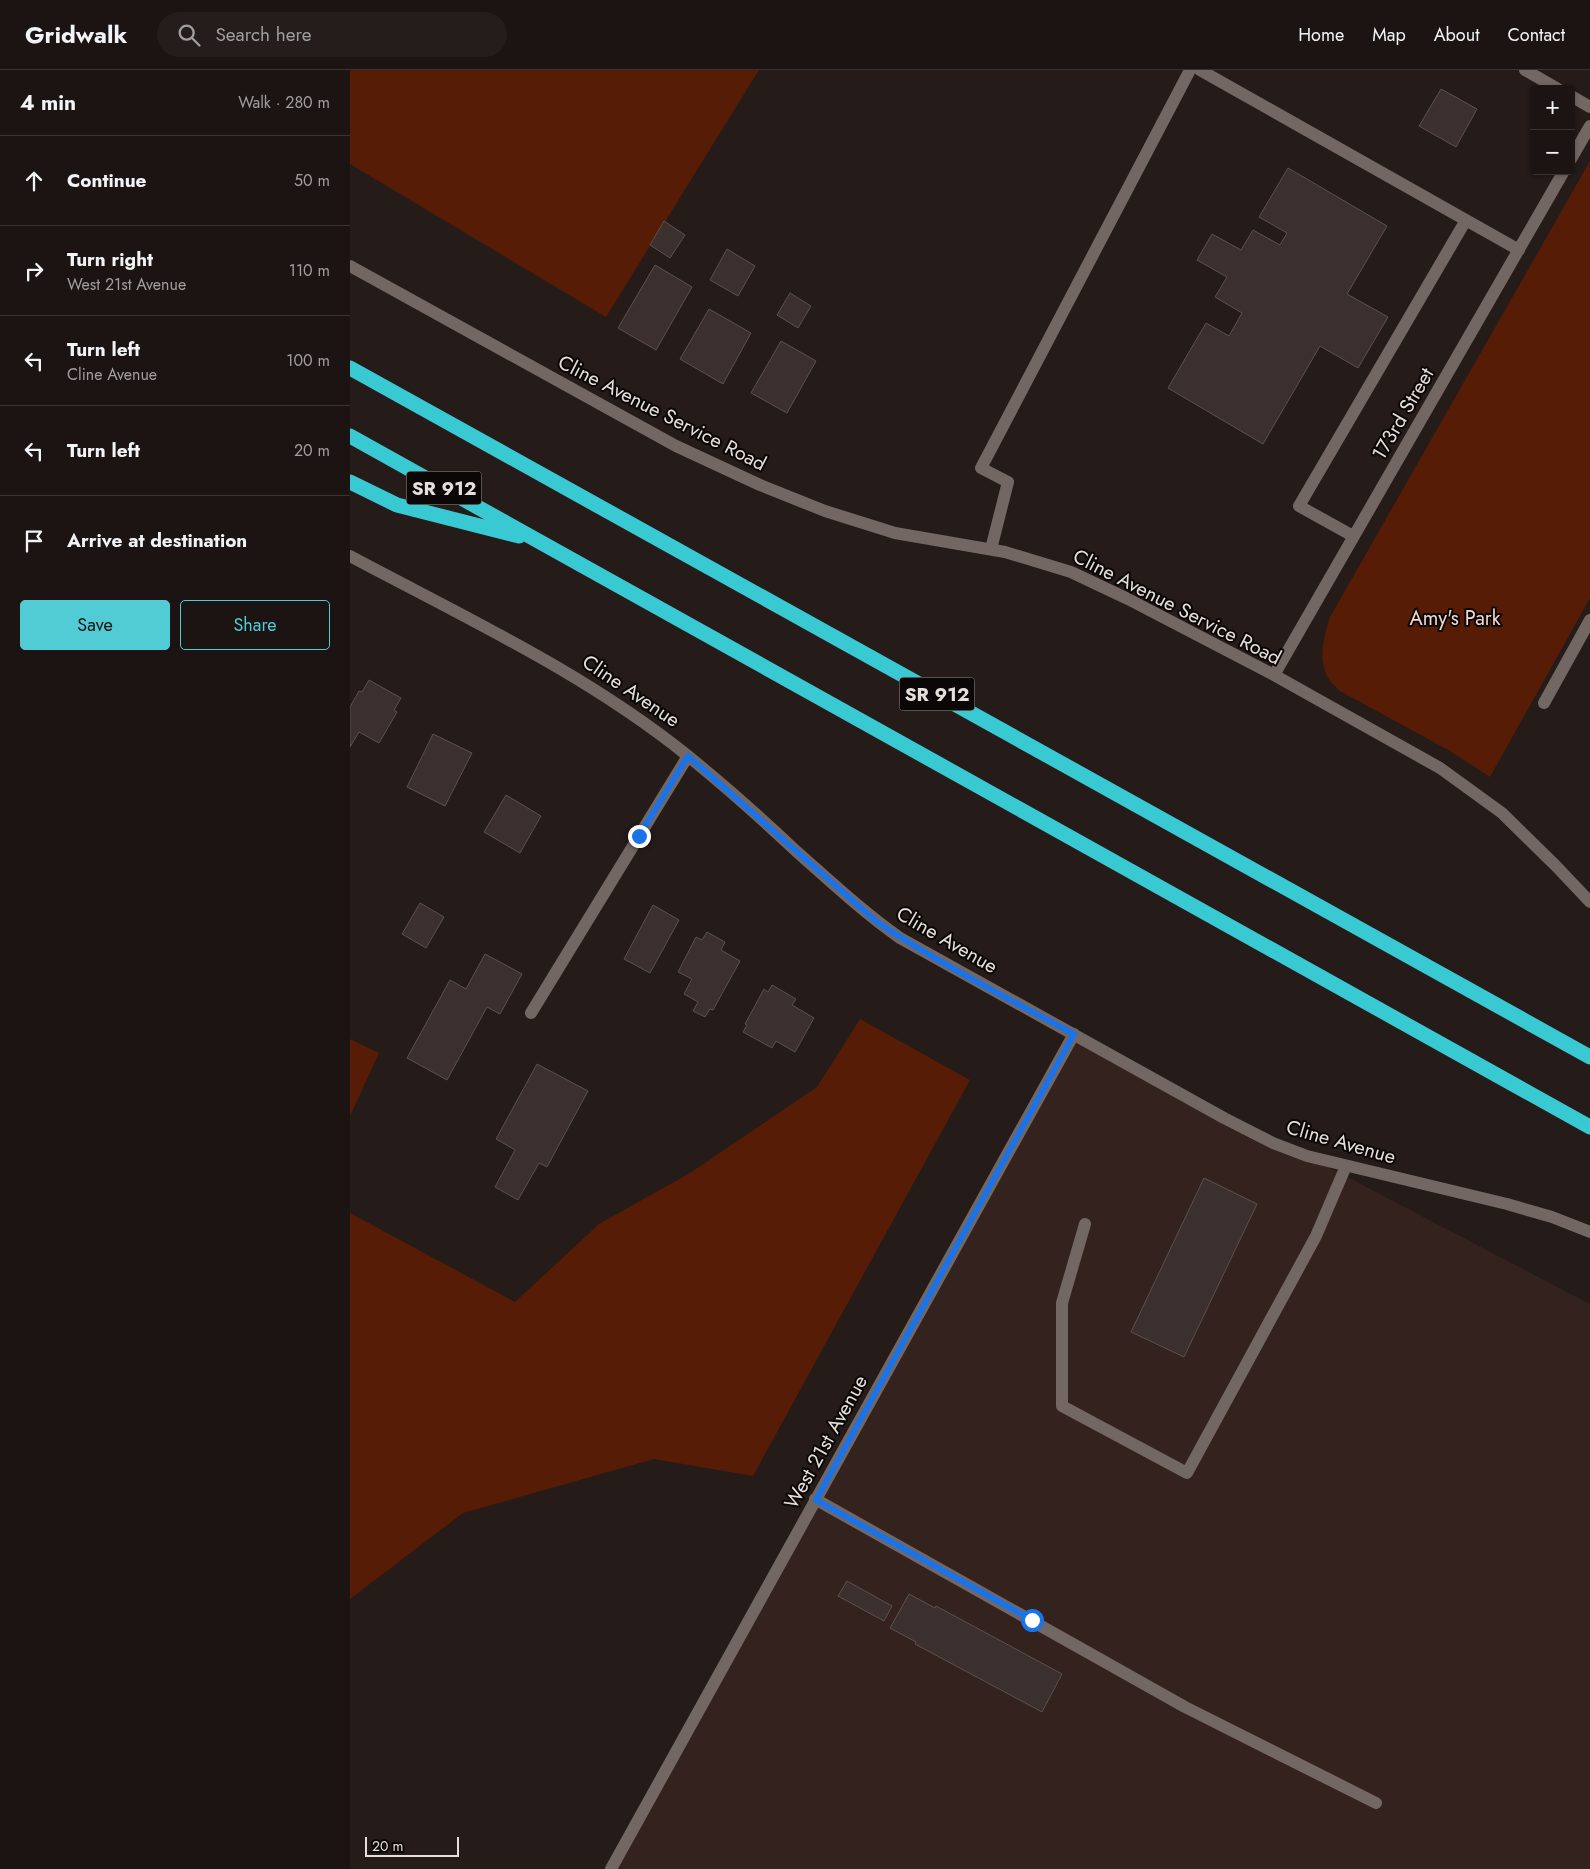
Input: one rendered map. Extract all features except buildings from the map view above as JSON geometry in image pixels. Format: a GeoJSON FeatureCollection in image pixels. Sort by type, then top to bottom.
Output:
{"type":"FeatureCollection","features":[{"type":"Feature","properties":{"kind":"highway","name":"SR 912"},"geometry":{"type":"LineString","coordinates":[[350,368],[1590,1057]]}},
{"type":"Feature","properties":{"kind":"highway","name":"SR 912"},"geometry":{"type":"LineString","coordinates":[[350,436],[1590,1127]]}},
{"type":"Feature","properties":{"kind":"highway"},"geometry":{"type":"LineString","coordinates":[[350,482],[397,505],[538,540]]}},
{"type":"Feature","properties":{"kind":"street"},"geometry":{"type":"LineString","coordinates":[[991,549],[1008,482],[981,468],[1190,70]]}},
{"type":"Feature","properties":{"kind":"street"},"geometry":{"type":"LineString","coordinates":[[1200,70],[1519,250]]}},
{"type":"Feature","properties":{"kind":"street"},"geometry":{"type":"LineString","coordinates":[[1525,70],[1551,85]]}},
{"type":"Feature","properties":{"kind":"street"},"geometry":{"type":"LineString","coordinates":[[1575,98],[1590,107]]}},
{"type":"Feature","properties":{"kind":"street"},"geometry":{"type":"LineString","coordinates":[[1575,152],[1590,126]]}},
{"type":"Feature","properties":{"kind":"street","name":"173rd Street"},"geometry":{"type":"LineString","coordinates":[[1274,675],[1562,175]]}},
{"type":"Feature","properties":{"kind":"street"},"geometry":{"type":"LineString","coordinates":[[1354,536],[1299,506],[1466,220]]}},
{"type":"Feature","properties":{"kind":"street","name":"Cline Avenue Service Road"},"geometry":{"type":"LineString","coordinates":[[350,266],[676,446],[760,485],[825,511],[894,533],[991,549],[1071,572],[1136,604],[1274,675],[1448,773],[1502,813],[1590,902]]}},
{"type":"Feature","properties":{"kind":"street","name":"Cline Avenue"},"geometry":{"type":"LineString","coordinates":[[350,556],[559,667],[615,702],[688,756],[877,922],[900,938],[1224,1118],[1273,1143],[1307,1156],[1507,1204],[1552,1217],[1590,1232]]}},
{"type":"Feature","properties":{"kind":"street"},"geometry":{"type":"LineString","coordinates":[[1544,703],[1590,620]]}},
{"type":"Feature","properties":{"kind":"street"},"geometry":{"type":"LineString","coordinates":[[531,1013],[688,756]]}},
{"type":"Feature","properties":{"kind":"street","name":"West 21st Avenue"},"geometry":{"type":"LineString","coordinates":[[611,1869],[1074,1034]]}},
{"type":"Feature","properties":{"kind":"street"},"geometry":{"type":"LineString","coordinates":[[1085,1224],[1062,1303],[1062,1406],[1187,1473],[1316,1236],[1346,1166]]}},
{"type":"Feature","properties":{"kind":"street"},"geometry":{"type":"LineString","coordinates":[[816,1500],[1185,1706],[1376,1803]]}},
{"type":"Feature","properties":{"kind":"shaded area"},"geometry":{"type":"Polygon","coordinates":[[[1074,1034],[1590,1304],[1590,1869],[613,1869],[1074,1034]]]}},
{"type":"Feature","properties":{"kind":"green space"},"geometry":{"type":"Polygon","coordinates":[[[350,70],[759,70],[606,317],[350,164],[350,70]]]}},
{"type":"Feature","properties":{"kind":"green space","name":"Amy's Park"},"geometry":{"type":"Polygon","coordinates":[[[1590,161],[1590,598],[1490,777],[1450,751],[1340,691],[1325,672],[1322,656],[1324,640],[1330,617],[1590,161]]]}},
{"type":"Feature","properties":{"kind":"green space"},"geometry":{"type":"Polygon","coordinates":[[[860,1019],[970,1080],[753,1476],[654,1459],[463,1513],[350,1599],[350,1213],[515,1302],[599,1224],[690,1173],[817,1087],[860,1019]]]}},
{"type":"Feature","properties":{"kind":"green space"},"geometry":{"type":"Polygon","coordinates":[[[350,1039],[379,1053],[350,1116],[350,1039]]]}},
{"type":"Feature","properties":{"kind":"route"},"geometry":{"type":"LineString","coordinates":[[639,836],[688,756],[735,795],[853,903],[877,922],[900,938],[1074,1034],[816,1500],[1032,1620]]}}]}
